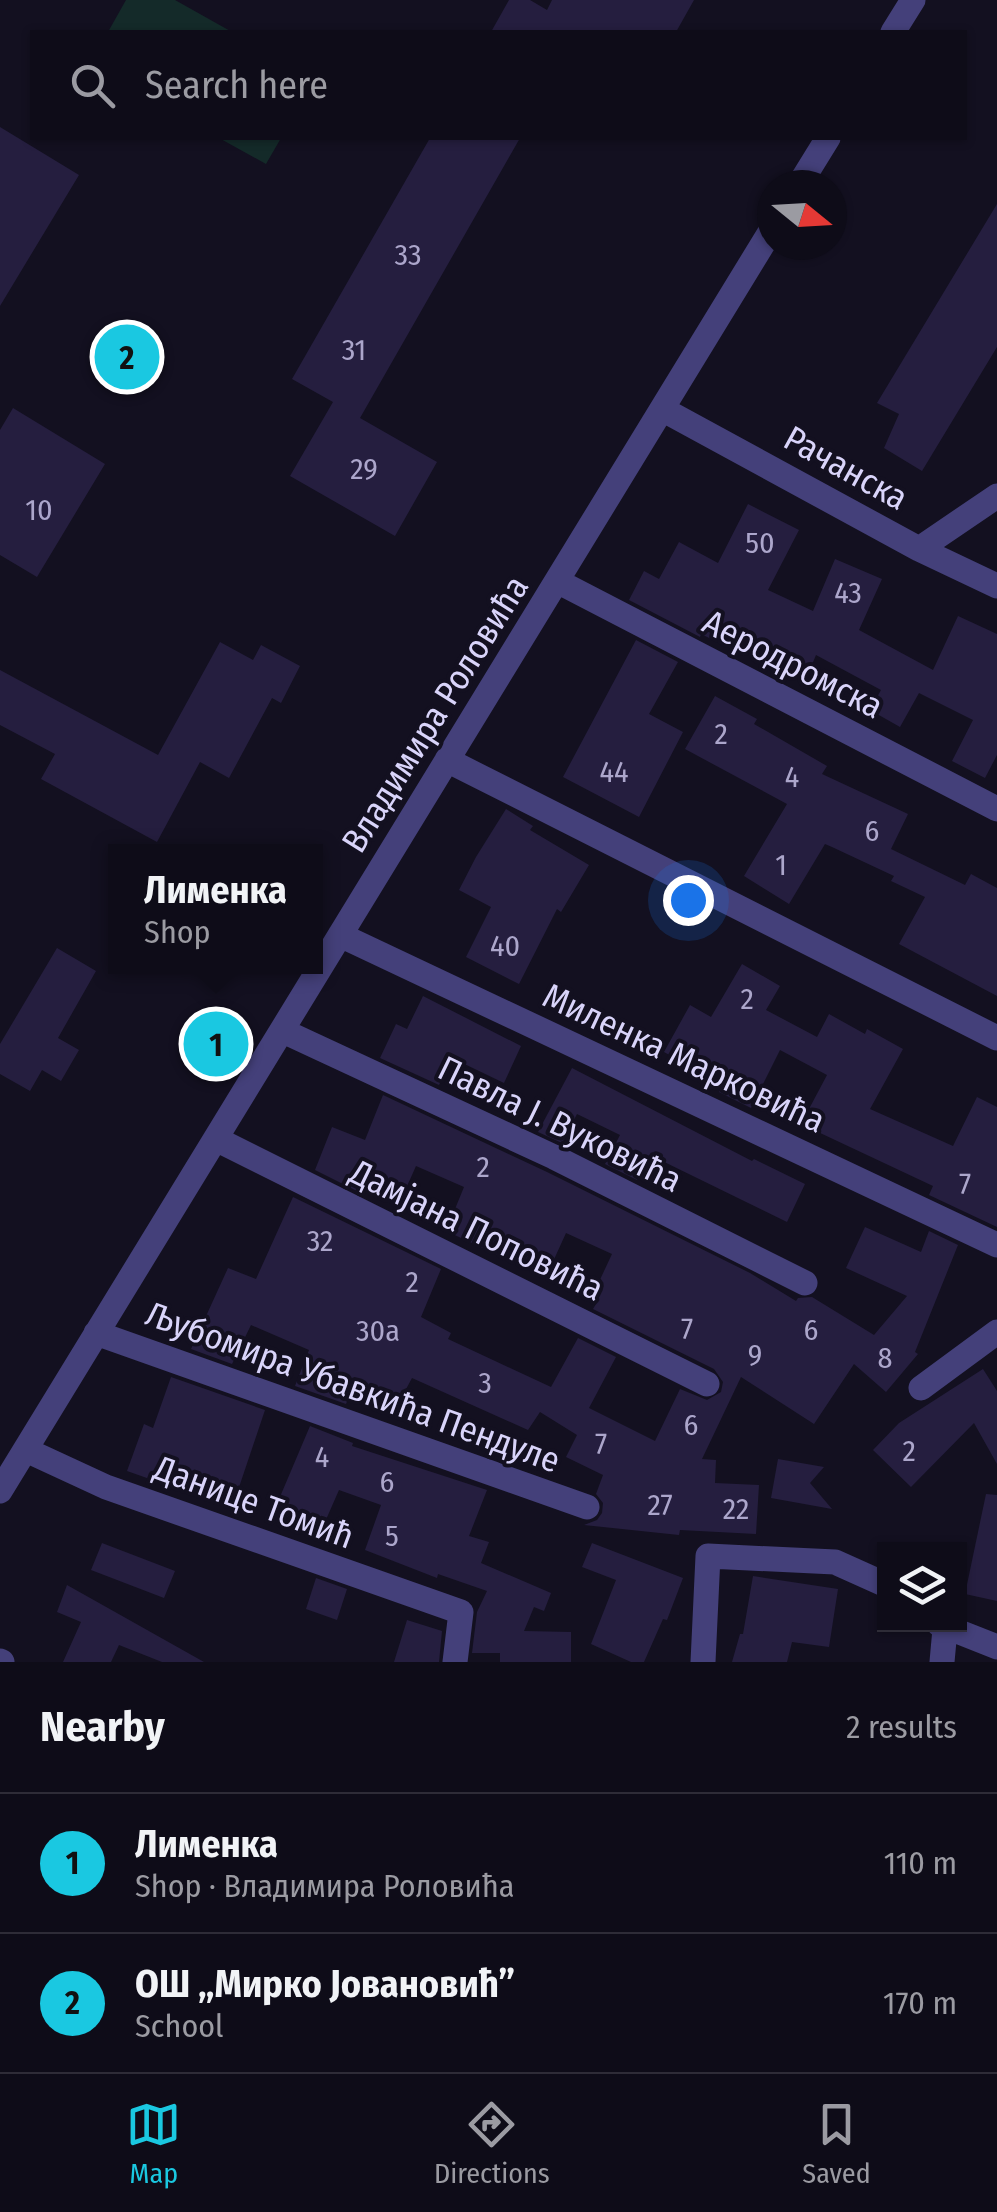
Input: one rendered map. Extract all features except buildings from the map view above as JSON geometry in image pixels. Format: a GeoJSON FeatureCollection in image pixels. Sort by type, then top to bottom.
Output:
{"type":"FeatureCollection","features":[{"type":"Feature","properties":{"kind":"street"},"geometry":{"type":"LineString","coordinates":[[894,30],[913,0]]}},
{"type":"Feature","properties":{"kind":"street"},"geometry":{"type":"LineString","coordinates":[[808,170],[827,140]]}},
{"type":"Feature","properties":{"kind":"street","name":"Владимира Роловића"},"geometry":{"type":"LineString","coordinates":[[323,963],[757,254]]}},
{"type":"Feature","properties":{"kind":"street","name":"Рачанска"},"geometry":{"type":"LineString","coordinates":[[662,409],[920,549],[997,586]]}},
{"type":"Feature","properties":{"kind":"street"},"geometry":{"type":"LineString","coordinates":[[920,549],[997,496]]}},
{"type":"Feature","properties":{"kind":"street","name":"Аеродромска"},"geometry":{"type":"LineString","coordinates":[[558,582],[997,810]]}},
{"type":"Feature","properties":{"kind":"street"},"geometry":{"type":"LineString","coordinates":[[448,760],[997,1038]]}},
{"type":"Feature","properties":{"kind":"street","name":"Миленка Марковића"},"geometry":{"type":"LineString","coordinates":[[340,935],[997,1245]]}},
{"type":"Feature","properties":{"kind":"street","name":"Владимира Роловића"},"geometry":{"type":"LineString","coordinates":[[0,1491],[316,974]]}},
{"type":"Feature","properties":{"kind":"street","name":"Павла Ј. Вуковића"},"geometry":{"type":"LineString","coordinates":[[282,1031],[554,1156],[805,1283]]}},
{"type":"Feature","properties":{"kind":"street","name":"Дамјана Поповића"},"geometry":{"type":"LineString","coordinates":[[216,1139],[708,1384]]}},
{"type":"Feature","properties":{"kind":"street"},"geometry":{"type":"LineString","coordinates":[[922,1388],[997,1332]]}},
{"type":"Feature","properties":{"kind":"street","name":"Љубомира Убавкића Пендуле"},"geometry":{"type":"LineString","coordinates":[[96,1333],[587,1507]]}},
{"type":"Feature","properties":{"kind":"street","name":"Данице Томић"},"geometry":{"type":"LineString","coordinates":[[26,1450],[106,1486],[461,1612],[456,1662]]}},
{"type":"Feature","properties":{"kind":"street"},"geometry":{"type":"LineString","coordinates":[[703,1662],[708,1556],[835,1562],[877,1581]]}},
{"type":"Feature","properties":{"kind":"street"},"geometry":{"type":"LineString","coordinates":[[942,1632],[942,1662]]}},
{"type":"Feature","properties":{"kind":"street"},"geometry":{"type":"LineString","coordinates":[[957,1632],[997,1648]]}},
{"type":"Feature","properties":{"kind":"green space"},"geometry":{"type":"Polygon","coordinates":[[[126,0],[175,0],[228,30],[109,30],[126,0]]]}},
{"type":"Feature","properties":{"kind":"green space"},"geometry":{"type":"Polygon","coordinates":[[[223,140],[280,140],[266,164],[223,140]]]}},
{"type":"Feature","properties":{"kind":"place","name":"ОШ „Мирко Јовановић”"},"geometry":{"type":"Point","coordinates":[127,357]}},
{"type":"Feature","properties":{"kind":"place","name":"Лименка"},"geometry":{"type":"Point","coordinates":[216,1044]}}]}
